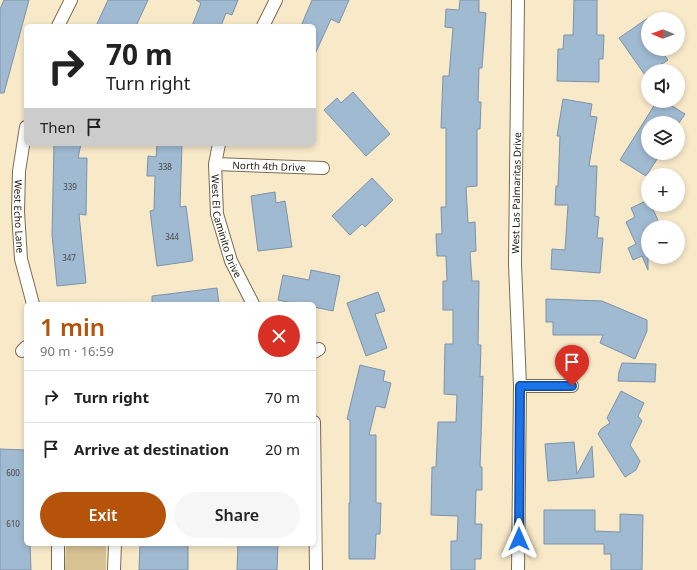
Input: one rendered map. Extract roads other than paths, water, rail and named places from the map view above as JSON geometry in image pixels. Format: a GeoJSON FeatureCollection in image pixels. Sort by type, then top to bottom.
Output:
{"type":"FeatureCollection","features":[{"type":"Feature","properties":{"kind":"street"},"geometry":{"type":"LineString","coordinates":[[59,24],[71,0]]}},
{"type":"Feature","properties":{"kind":"street"},"geometry":{"type":"LineString","coordinates":[[264,24],[276,0]]}},
{"type":"Feature","properties":{"kind":"street","name":"West Las Palmaritas Drive"},"geometry":{"type":"LineString","coordinates":[[518,0],[515,264],[520,386],[518,570]]}},
{"type":"Feature","properties":{"kind":"street","name":"West Echo Lane"},"geometry":{"type":"LineString","coordinates":[[24,140],[19,171],[18,212],[21,260],[32,302]]}},
{"type":"Feature","properties":{"kind":"street","name":"West El Caminito Drive"},"geometry":{"type":"LineString","coordinates":[[219,146],[215,164],[217,214],[231,261],[252,302]]}},
{"type":"Feature","properties":{"kind":"street","name":"North 4th Drive"},"geometry":{"type":"LineString","coordinates":[[215,164],[323,168]]}},
{"type":"Feature","properties":{"kind":"street"},"geometry":{"type":"LineString","coordinates":[[520,386],[572,386]]}},
{"type":"Feature","properties":{"kind":"street"},"geometry":{"type":"LineString","coordinates":[[58,546],[58,570]]}},
{"type":"Feature","properties":{"kind":"street"},"geometry":{"type":"LineString","coordinates":[[114,546],[114,570]]}},
{"type":"Feature","properties":{"kind":"street"},"geometry":{"type":"LineString","coordinates":[[316,546],[316,570]]}}]}
